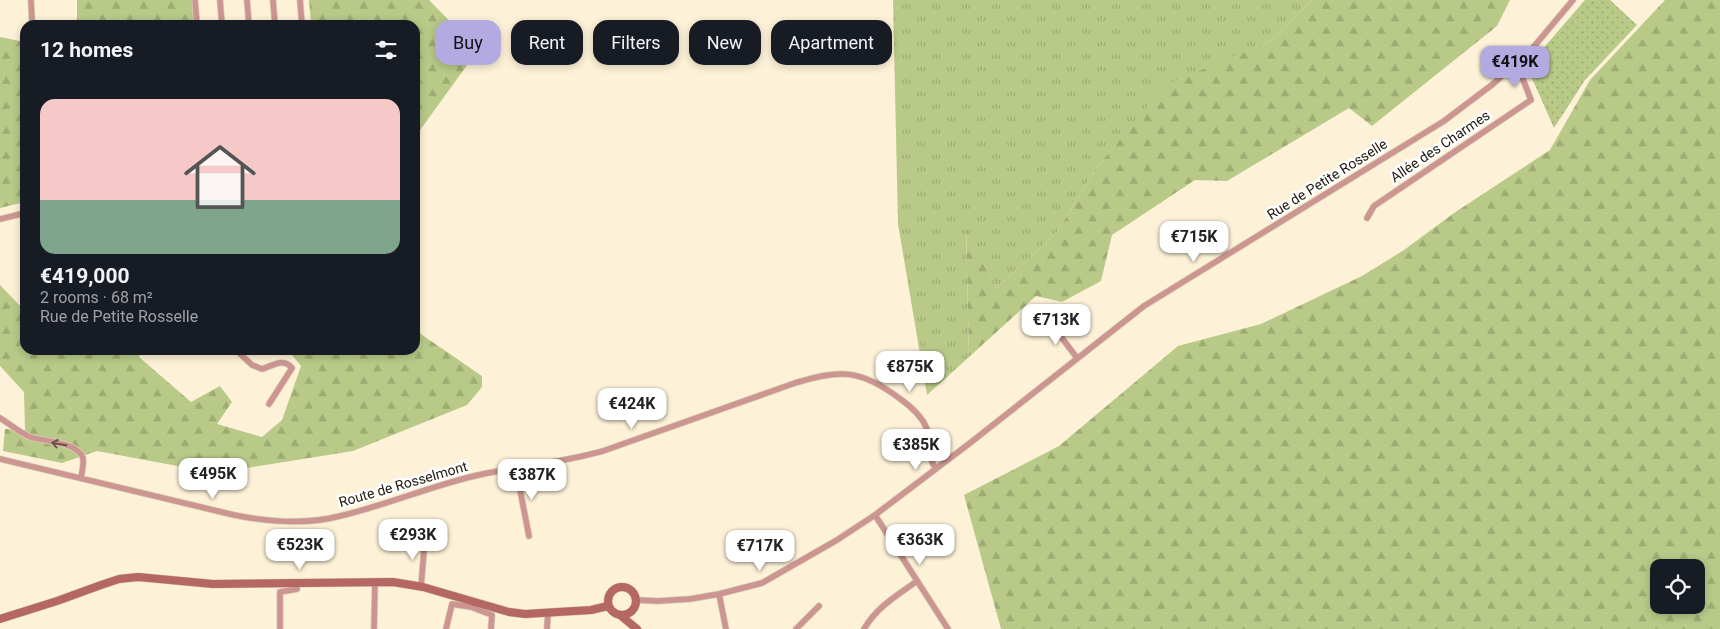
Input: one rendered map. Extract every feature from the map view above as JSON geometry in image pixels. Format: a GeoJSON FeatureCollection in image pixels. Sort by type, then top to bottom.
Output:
{"type":"FeatureCollection","features":[{"type":"Feature","properties":{"kind":"main road"},"geometry":{"type":"LineString","coordinates":[[0,619],[58,601],[101,584],[129,578],[151,577],[213,584],[393,582],[421,586],[472,604],[525,614],[591,610],[608,606]]}},
{"type":"Feature","properties":{"kind":"main road"},"geometry":{"type":"LineString","coordinates":[[622,587],[631,591],[636,600],[632,611],[635,626],[608,606],[609,595],[612,591],[622,587]]}},
{"type":"Feature","properties":{"kind":"main road"},"geometry":{"type":"LineString","coordinates":[[620,615],[632,611]]}},
{"type":"Feature","properties":{"kind":"street"},"geometry":{"type":"LineString","coordinates":[[31,0],[32,20]]}},
{"type":"Feature","properties":{"kind":"street"},"geometry":{"type":"LineString","coordinates":[[195,0],[197,20]]}},
{"type":"Feature","properties":{"kind":"street"},"geometry":{"type":"LineString","coordinates":[[220,0],[222,20]]}},
{"type":"Feature","properties":{"kind":"street"},"geometry":{"type":"LineString","coordinates":[[247,0],[249,20]]}},
{"type":"Feature","properties":{"kind":"street"},"geometry":{"type":"LineString","coordinates":[[273,0],[275,20]]}},
{"type":"Feature","properties":{"kind":"street"},"geometry":{"type":"LineString","coordinates":[[300,0],[302,20]]}},
{"type":"Feature","properties":{"kind":"street","name":"Rue de Petite Rosselle"},"geometry":{"type":"LineString","coordinates":[[636,600],[674,600],[719,594],[762,583],[814,554],[875,515],[970,444],[1077,358],[1162,294],[1444,121],[1515,65],[1543,37],[1573,0]]}},
{"type":"Feature","properties":{"kind":"street","name":"Allée des Charmes"},"geometry":{"type":"LineString","coordinates":[[1367,218],[1374,206],[1531,100],[1515,65]]}},
{"type":"Feature","properties":{"kind":"street"},"geometry":{"type":"LineString","coordinates":[[0,219],[20,214]]}},
{"type":"Feature","properties":{"kind":"street"},"geometry":{"type":"LineString","coordinates":[[1050,322],[1077,358]]}},
{"type":"Feature","properties":{"kind":"street"},"geometry":{"type":"LineString","coordinates":[[241,355],[252,365],[262,369],[281,361],[288,363],[292,368],[269,404]]}},
{"type":"Feature","properties":{"kind":"street","name":"Route de Rosselmont"},"geometry":{"type":"LineString","coordinates":[[0,459],[260,520],[308,521],[339,517],[482,474],[603,452],[795,382],[836,373],[871,379],[911,406],[928,429],[929,457],[936,469]]}},
{"type":"Feature","properties":{"kind":"street"},"geometry":{"type":"LineString","coordinates":[[0,418],[28,436],[45,442],[67,445],[79,452],[83,460],[81,478]]}},
{"type":"Feature","properties":{"kind":"street"},"geometry":{"type":"LineString","coordinates":[[516,469],[529,536]]}},
{"type":"Feature","properties":{"kind":"street"},"geometry":{"type":"LineString","coordinates":[[875,515],[948,629]]}},
{"type":"Feature","properties":{"kind":"street"},"geometry":{"type":"LineString","coordinates":[[421,586],[425,538]]}},
{"type":"Feature","properties":{"kind":"street"},"geometry":{"type":"LineString","coordinates":[[864,629],[873,615],[885,603],[917,581]]}},
{"type":"Feature","properties":{"kind":"street"},"geometry":{"type":"LineString","coordinates":[[280,629],[280,592],[297,589],[296,582]]}},
{"type":"Feature","properties":{"kind":"street"},"geometry":{"type":"LineString","coordinates":[[374,629],[375,582]]}},
{"type":"Feature","properties":{"kind":"street"},"geometry":{"type":"LineString","coordinates":[[719,594],[726,629]]}},
{"type":"Feature","properties":{"kind":"street"},"geometry":{"type":"LineString","coordinates":[[446,629],[452,604],[472,604],[492,615],[491,629]]}},
{"type":"Feature","properties":{"kind":"street"},"geometry":{"type":"LineString","coordinates":[[796,629],[819,606]]}},
{"type":"Feature","properties":{"kind":"street"},"geometry":{"type":"LineString","coordinates":[[547,629],[548,613]]}},
{"type":"Feature","properties":{"kind":"green space"},"geometry":{"type":"Polygon","coordinates":[[[77,0],[197,0],[200,20],[77,20],[77,0]]]}},
{"type":"Feature","properties":{"kind":"green space"},"geometry":{"type":"Polygon","coordinates":[[[309,0],[429,0],[449,20],[435,20],[435,65],[467,65],[420,130],[420,20],[311,20],[309,0]]]}},
{"type":"Feature","properties":{"kind":"green space"},"geometry":{"type":"Polygon","coordinates":[[[893,0],[1312,0],[1273,40],[1165,86],[1097,167],[1057,232],[996,289],[966,228],[969,357],[927,395],[898,224],[893,0]]]}},
{"type":"Feature","properties":{"kind":"green space"},"geometry":{"type":"Polygon","coordinates":[[[1312,0],[1510,0],[1497,26],[1372,126],[1349,108],[1227,181],[1195,180],[1112,235],[1101,281],[1062,302],[1036,296],[969,357],[966,227],[996,289],[1057,232],[1097,167],[1165,85],[1273,40],[1312,0]]]}},
{"type":"Feature","properties":{"kind":"green space"},"geometry":{"type":"Polygon","coordinates":[[[1585,0],[1610,0],[1637,25],[1585,80],[1554,128],[1527,67],[1585,0]]]}},
{"type":"Feature","properties":{"kind":"green space"},"geometry":{"type":"Polygon","coordinates":[[[1665,0],[1720,0],[1720,629],[1001,629],[964,495],[1059,446],[1178,346],[1261,324],[1362,276],[1404,250],[1454,213],[1550,150],[1590,80],[1665,0]]]}},
{"type":"Feature","properties":{"kind":"green space"},"geometry":{"type":"Polygon","coordinates":[[[0,37],[20,41],[20,203],[0,208],[0,37]]]}},
{"type":"Feature","properties":{"kind":"green space"},"geometry":{"type":"Polygon","coordinates":[[[0,285],[20,306],[20,355],[140,355],[139,357],[191,402],[220,386],[232,402],[217,424],[262,437],[282,420],[301,366],[292,355],[420,355],[420,333],[482,376],[482,387],[467,405],[353,451],[215,473],[97,451],[62,463],[3,451],[5,429],[25,430],[24,392],[0,366],[0,285]]]}}]}
